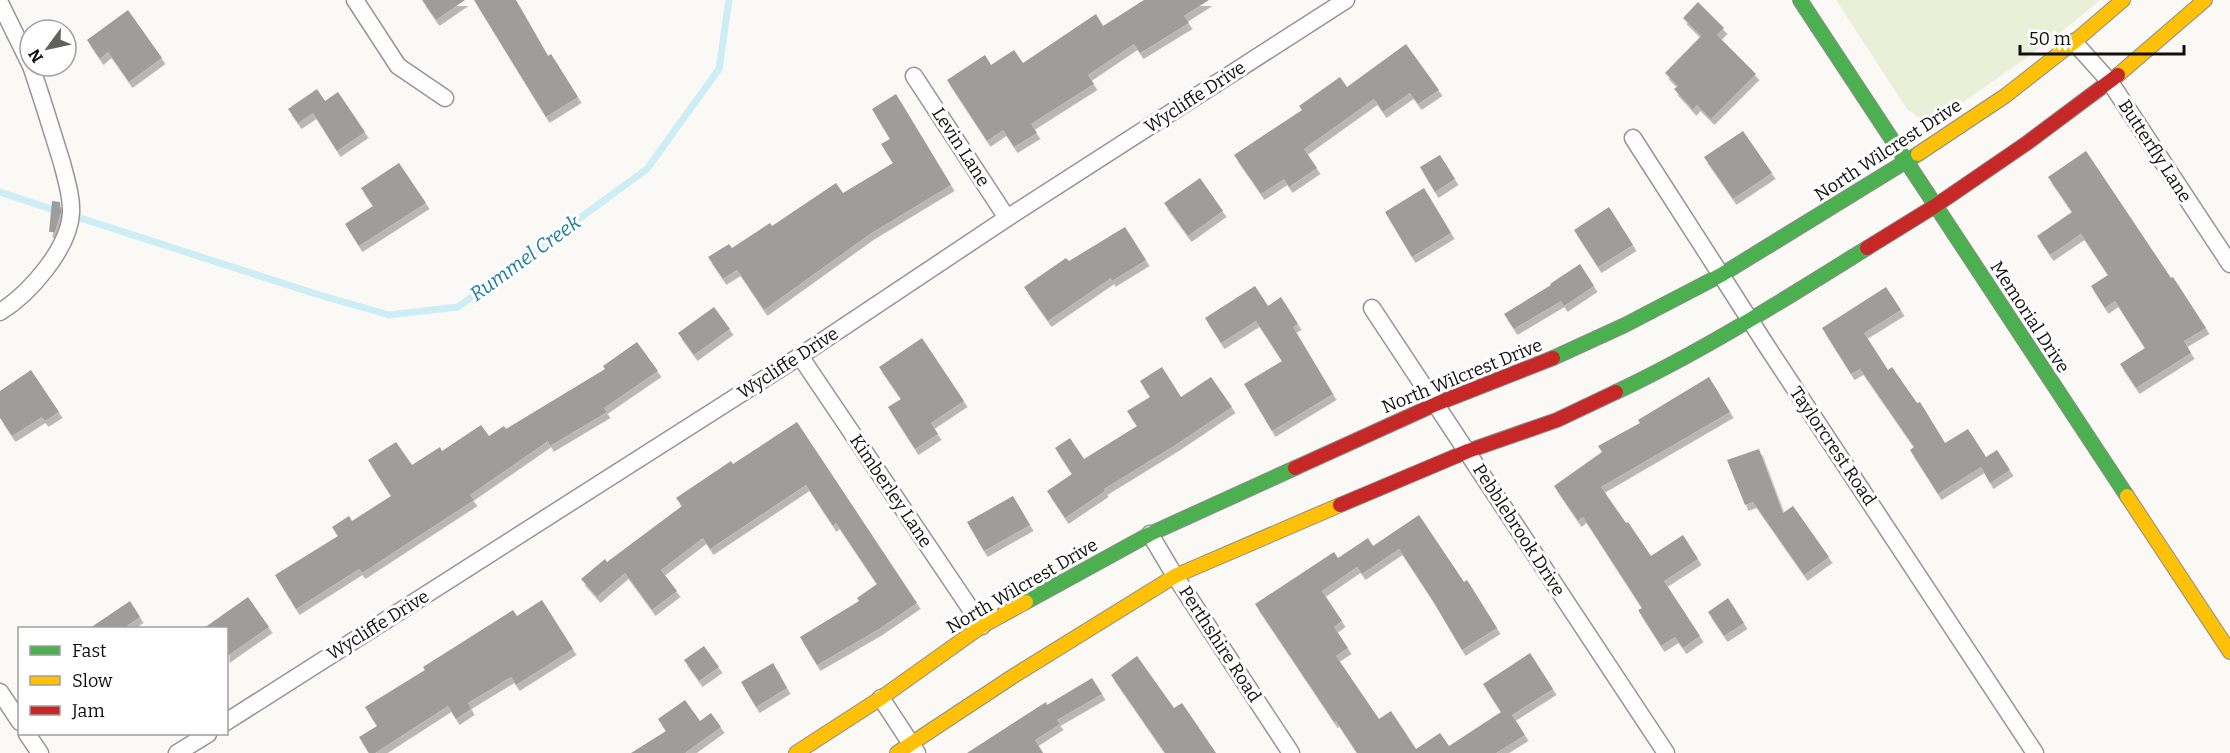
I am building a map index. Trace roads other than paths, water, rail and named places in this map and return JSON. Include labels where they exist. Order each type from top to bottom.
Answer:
[{"type":"main road","name":"Memorial Drive","points":[[1800,0],[2230,652]]},
{"type":"main road","name":"North Wilcrest Drive","points":[[796,753],[881,698],[982,626],[1150,534],[1436,404],[1534,367],[1624,325],[1721,275],[1907,162],[2005,96],[2123,0]]},
{"type":"main road","points":[[908,750],[1012,677],[1175,576],[1467,451],[1557,420],[1652,375],[1750,321],[1935,206],[2027,143],[2110,82],[2205,0]]},
{"type":"street","points":[[355,0],[398,66],[445,98]]},
{"type":"street","name":"Wycliffe Drive","points":[[228,721],[800,356],[1007,218],[1346,0]]},
{"type":"street","points":[[0,3],[18,40]]},
{"type":"street","name":"Butterfly Lane","points":[[2074,42],[2110,82],[2230,264]]},
{"type":"street","name":"Levin Lane","points":[[914,76],[1007,218]]},
{"type":"street","points":[[0,312],[16,302],[39,277],[65,240],[71,214],[69,190],[35,78]]},
{"type":"street","name":"Taylorcrest Road","points":[[1633,138],[1750,321],[2035,753]]},
{"type":"street","name":"Pebblebrook Drive","points":[[1372,308],[1666,753]]},
{"type":"street","name":"Kimberley Lane","points":[[800,356],[982,626]]},
{"type":"street","name":"Perthshire Road","points":[[1150,534],[1291,753]]},
{"type":"street","points":[[0,692],[18,719]]},
{"type":"street","points":[[881,698],[908,750]]},
{"type":"street","points":[[28,735],[40,753]]},
{"type":"street","points":[[177,753],[206,735]]},
{"type":"waterway","name":"Rummel Creek","points":[[71,215],[316,294],[389,315],[458,307],[647,169],[719,69],[729,0]]},
{"type":"waterway","name":"Rummel Creek","points":[[0,192],[57,211]]}]
